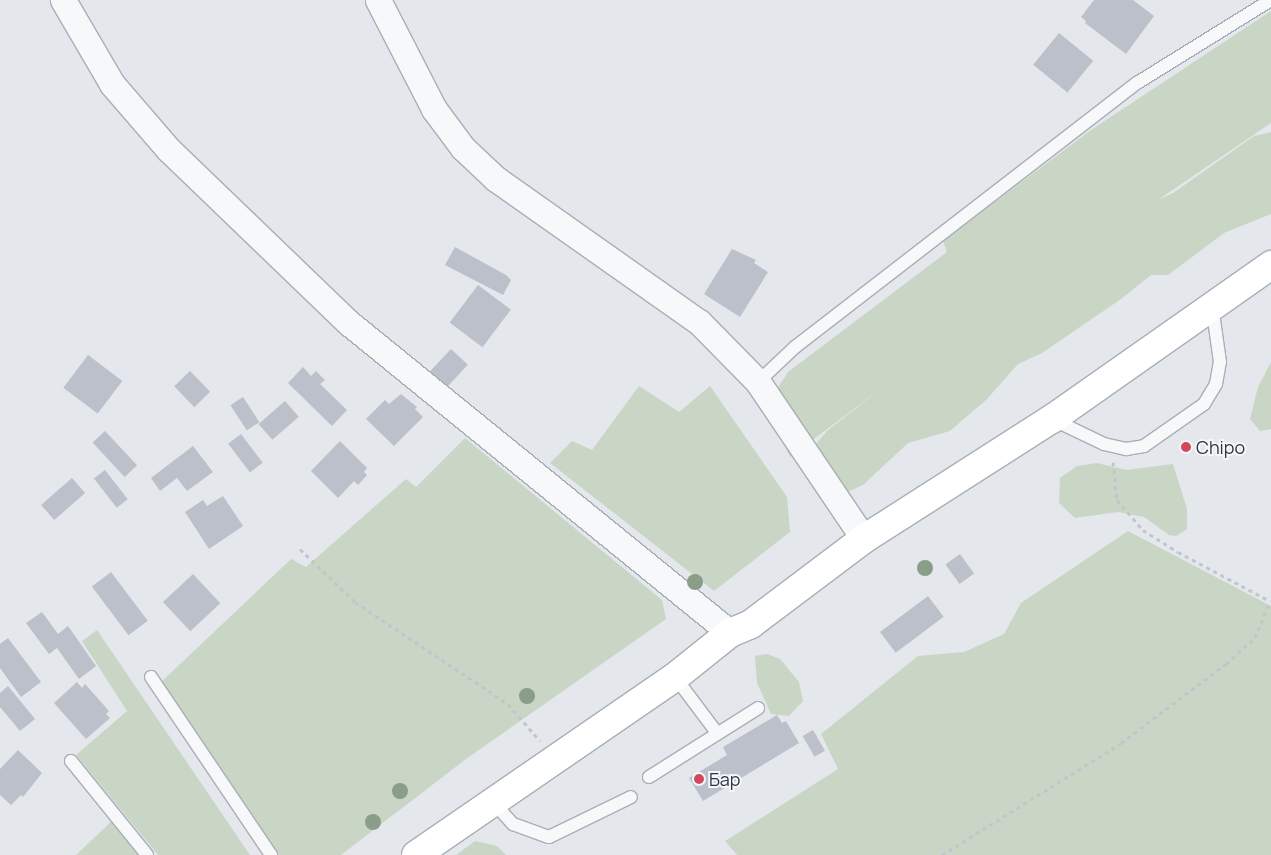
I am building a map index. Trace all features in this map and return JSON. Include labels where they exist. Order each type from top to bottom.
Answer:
[{"type":"highway","points":[[416,855],[674,677],[730,633],[751,624],[864,539],[1052,418],[1271,265]]},
{"type":"street","points":[[63,0],[112,84],[169,150],[349,323],[730,633]]},
{"type":"street","points":[[378,0],[434,109],[463,148],[496,179],[699,322],[758,382],[864,539]]},
{"type":"lane","points":[[758,382],[795,347],[1137,83],[1271,0]]},
{"type":"lane","points":[[1052,418],[1114,446],[1126,449],[1144,446],[1204,404],[1216,384],[1220,362],[1212,306]]},
{"type":"lane","points":[[674,677],[717,733]]},
{"type":"lane","points":[[151,678],[271,855]]},
{"type":"lane","points":[[649,778],[758,708]]},
{"type":"lane","points":[[70,761],[147,855]]},
{"type":"lane","points":[[493,802],[513,824],[549,837],[631,797]]},
{"type":"path","points":[[942,855],[1121,744],[1226,664],[1255,638],[1270,601],[1178,552],[1143,530],[1117,500],[1114,446]]},
{"type":"path","points":[[300,549],[355,602],[508,704],[556,758]]},
{"type":"green space","points":[[1271,11],[1271,123],[1158,200],[1173,193],[1254,136],[1271,132],[1271,214],[1224,233],[1168,275],[1151,275],[1121,299],[1042,353],[1018,364],[987,399],[950,431],[908,443],[863,485],[841,495],[815,445],[828,430],[883,387],[790,457],[774,423],[779,386],[788,372],[947,252],[943,241],[1091,130]]},
{"type":"green space","points":[[1271,362],[1271,429],[1260,431],[1250,419],[1258,387]]},
{"type":"green space","points":[[639,386],[679,412],[710,386],[787,497],[790,532],[714,591],[550,463],[572,441],[592,450]]},
{"type":"green space","points":[[465,438],[662,600],[666,619],[466,759],[341,855],[279,855],[159,684],[291,559],[306,567],[406,479],[416,487]]},
{"type":"green space","points":[[1097,463],[1126,470],[1173,464],[1187,509],[1187,529],[1176,536],[1169,535],[1144,517],[1118,512],[1075,518],[1059,503],[1060,478],[1077,466]]},
{"type":"green space","points":[[1128,531],[1271,606],[1271,855],[737,855],[725,841],[838,769],[821,734],[918,656],[964,652],[1004,634],[1021,603]]},
{"type":"green space","points":[[97,630],[250,855],[158,855],[76,755],[127,711],[82,641]]},
{"type":"green space","points":[[767,654],[780,659],[799,682],[803,701],[789,716],[771,714],[757,683],[755,656]]},
{"type":"green space","points":[[114,819],[142,855],[76,855]]},
{"type":"green space","points":[[475,841],[497,846],[506,855],[456,855]]},
{"type":"building","points":[[1094,0],[1133,0],[1154,16],[1126,54],[1085,23],[1086,21],[1081,17]]},
{"type":"building","points":[[1059,33],[1093,61],[1067,93],[1033,65]]},
{"type":"building","points":[[455,247],[506,275],[511,280],[503,295],[445,265]]},
{"type":"building","points":[[732,249],[756,260],[754,263],[768,272],[740,317],[704,294]]},
{"type":"building","points":[[478,285],[511,310],[482,347],[450,323]]},
{"type":"building","points":[[451,349],[468,365],[444,390],[427,375]]},
{"type":"building","points":[[88,355],[122,381],[98,414],[63,388]]},
{"type":"building","points":[[303,367],[311,376],[316,371],[325,380],[320,384],[347,410],[332,426],[288,383]]},
{"type":"building","points":[[190,371],[210,392],[194,407],[174,386]]},
{"type":"building","points":[[401,394],[417,407],[415,409],[423,417],[394,446],[366,419],[385,400],[389,404]]},
{"type":"building","points":[[243,397],[259,422],[247,430],[230,405]]},
{"type":"building","points":[[285,401],[299,417],[272,440],[259,424]]},
{"type":"building","points":[[105,431],[137,465],[125,477],[93,443]]},
{"type":"building","points":[[241,434],[263,463],[250,472],[228,444]]},
{"type":"building","points":[[340,441],[367,468],[364,472],[367,475],[358,485],[354,481],[338,498],[311,471]]},
{"type":"building","points":[[193,446],[213,472],[187,491],[177,478],[160,491],[151,478]]},
{"type":"building","points":[[105,470],[128,499],[117,508],[94,479]]},
{"type":"building","points":[[72,478],[85,493],[54,520],[41,505]]},
{"type":"building","points":[[223,496],[243,526],[209,549],[185,512],[203,500],[207,506]]},
{"type":"building","points":[[960,554],[974,573],[960,584],[945,565]]},
{"type":"building","points":[[111,572],[148,621],[129,635],[92,586]]},
{"type":"building","points":[[193,574],[220,603],[190,631],[163,602]]},
{"type":"building","points":[[928,596],[944,617],[896,653],[880,632]]},
{"type":"building","points":[[42,612],[58,634],[68,626],[96,666],[79,679],[57,648],[49,654],[26,623]]},
{"type":"building","points":[[8,638],[41,682],[21,697],[0,668],[0,644]]},
{"type":"building","points":[[77,682],[82,688],[85,684],[109,711],[106,714],[110,718],[86,739],[54,703]]},
{"type":"building","points":[[8,686],[35,719],[20,731],[0,707],[0,693]]},
{"type":"building","points":[[777,715],[782,723],[786,721],[799,743],[703,801],[689,778],[727,755],[723,747]]},
{"type":"building","points":[[813,730],[825,751],[815,757],[803,736]]},
{"type":"building","points":[[18,750],[42,773],[23,797],[21,795],[11,805],[0,795],[0,769]]},
{"type":"place","name":"Chipo","points":[[1186,447]]},
{"type":"place","name":"Бар","points":[[699,779]]}]
